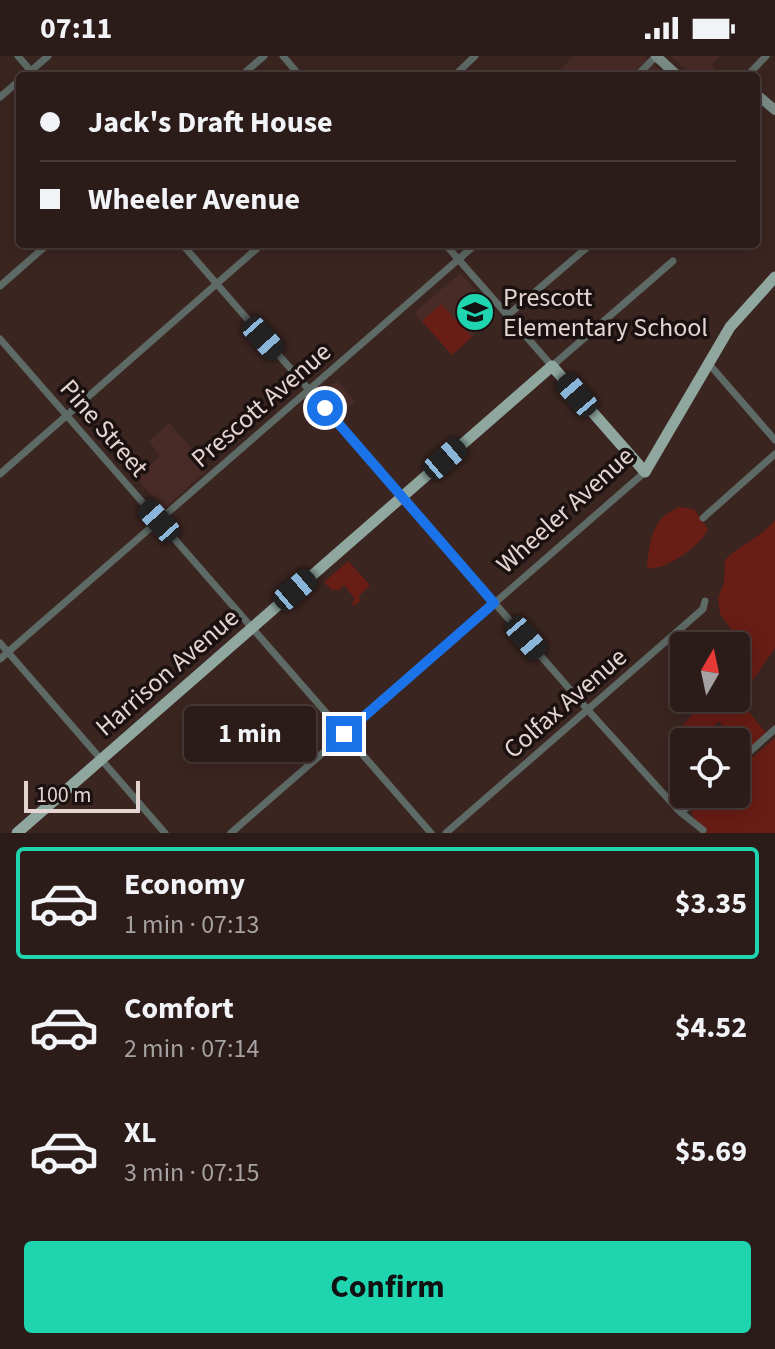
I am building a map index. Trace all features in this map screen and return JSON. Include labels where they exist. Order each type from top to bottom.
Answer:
[{"type":"main road","name":"Wheeler Avenue","points":[[645,472],[735,320],[775,277]]},
{"type":"main road","points":[[552,366],[645,472]]},
{"type":"main road","name":"Harrison Avenue","points":[[17,833],[552,366]]},
{"type":"street","points":[[32,72],[48,56]]},
{"type":"street","points":[[246,72],[264,56]]},
{"type":"street","points":[[283,56],[297,72]]},
{"type":"street","points":[[458,72],[475,56]]},
{"type":"street","points":[[641,72],[656,56],[674,72]]},
{"type":"street","points":[[751,72],[766,56]]},
{"type":"street","points":[[0,97],[16,83]]},
{"type":"street","points":[[0,286],[43,248]]},
{"type":"street","points":[[186,248],[587,709],[681,813],[703,830]]},
{"type":"street","points":[[0,474],[258,248]]},
{"type":"street","points":[[449,248],[552,366]]},
{"type":"street","name":"Prescott Avenue","points":[[0,659],[471,248]]},
{"type":"street","points":[[508,315],[586,248]]},
{"type":"street","name":"Harrison Avenue","points":[[552,366],[673,261]]},
{"type":"street","name":"Pine Street","points":[[0,339],[431,833]]},
{"type":"street","points":[[709,364],[775,440]]},
{"type":"street","points":[[703,518],[775,454]]},
{"type":"street","name":"Wheeler Avenue","points":[[231,833],[645,472]]},
{"type":"street","name":"Colfax Avenue","points":[[446,833],[703,609],[705,601]]},
{"type":"street","points":[[0,643],[165,833]]},
{"type":"street","points":[[750,751],[775,729]]},
{"type":"street","points":[[681,813],[687,808]]},
{"type":"shaded area","points":[[573,56],[644,56],[662,72],[558,72]]},
{"type":"shaded area","points":[[670,56],[719,56],[711,65],[718,72],[689,72]]},
{"type":"shaded area","points":[[460,273],[497,314],[452,355],[414,313]]},
{"type":"shaded area","points":[[441,304],[472,337],[452,355],[422,321]]},
{"type":"shaded area","points":[[337,381],[355,401],[343,411],[325,391]]},
{"type":"shaded area","points":[[169,423],[209,468],[164,509],[136,478],[160,456],[149,441]]},
{"type":"shaded area","points":[[679,507],[694,509],[708,529],[682,556],[663,566],[647,568],[657,524]]},
{"type":"shaded area","points":[[775,520],[775,648],[750,684],[750,632],[733,632],[720,614],[718,598],[724,583],[725,560]]},
{"type":"shaded area","points":[[348,561],[370,585],[354,606],[352,603],[355,599],[344,585],[333,591],[324,582]]},
{"type":"shaded area","points":[[695,712],[749,712],[766,733],[750,747],[750,728],[725,728],[719,721],[712,728],[680,728]]},
{"type":"shaded area","points":[[775,738],[775,833],[700,833],[691,811],[694,808],[750,808],[750,760]]},
{"type":"place","name":"Prescott Elementary School","points":[[475,312]]},
{"type":"route","points":[[325,408],[494,603],[344,734]]}]
